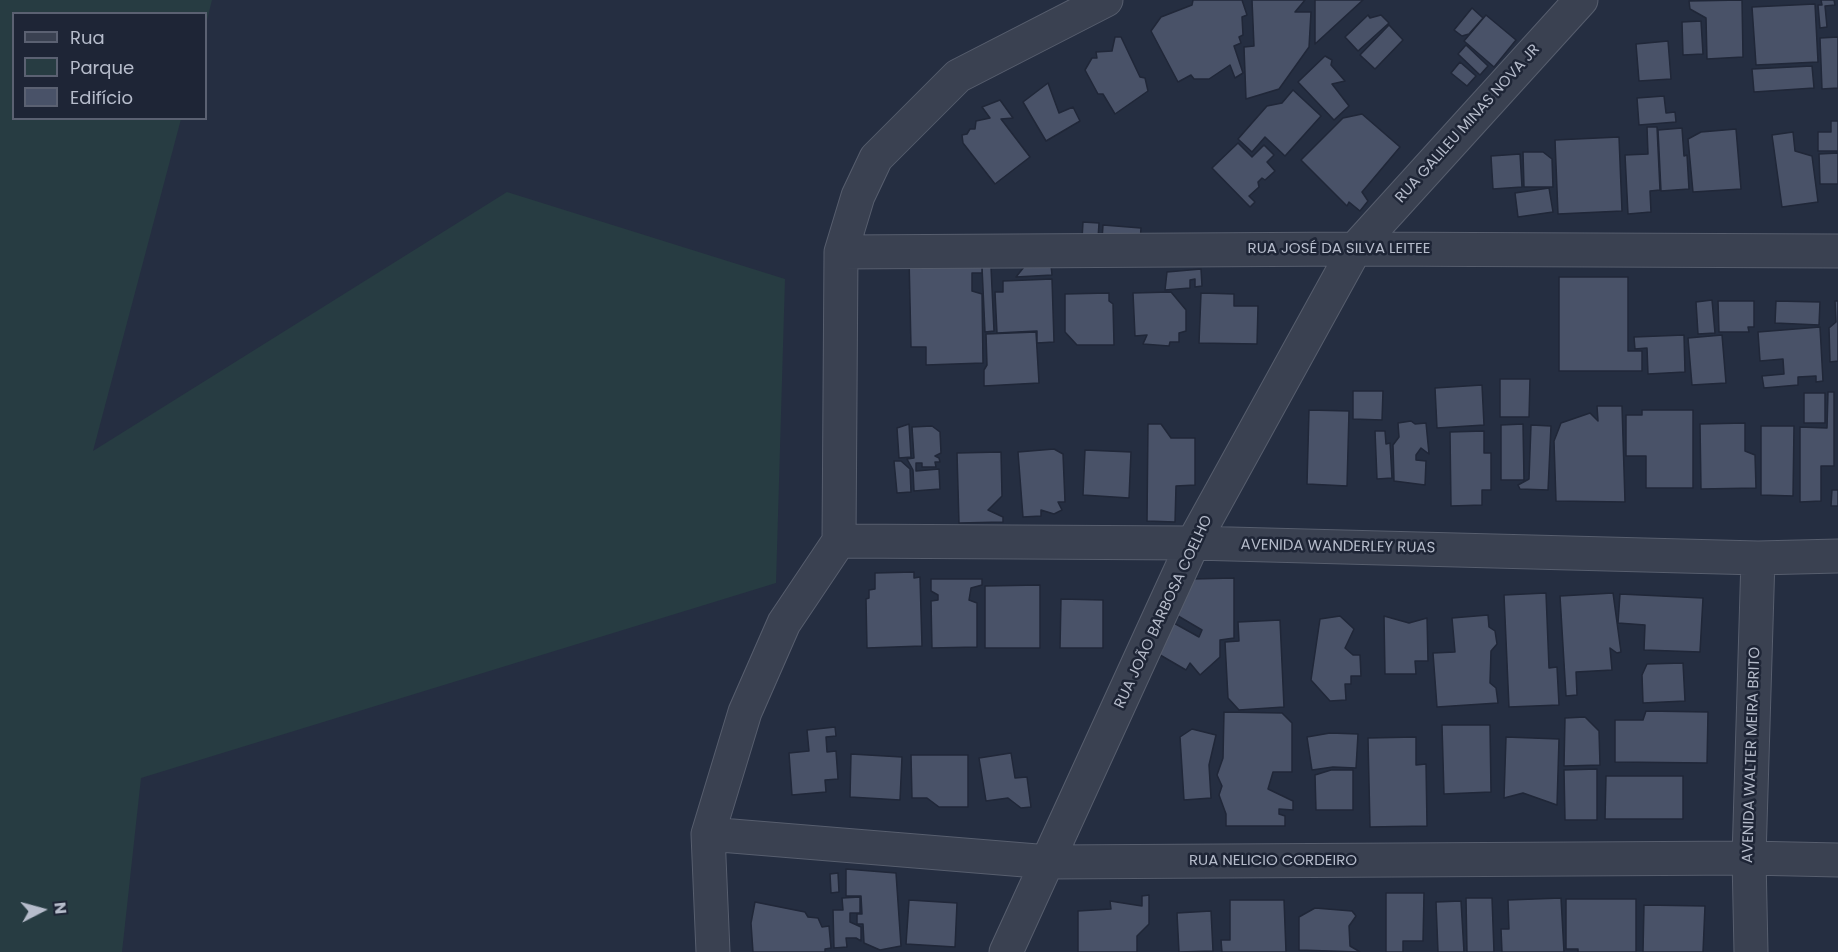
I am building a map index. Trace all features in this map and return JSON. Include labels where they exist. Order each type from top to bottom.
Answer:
[{"type":"street","points":[[713,952],[708,834],[745,712],[780,633],[839,541],[841,252],[858,196],[876,159],[958,76],[1106,0]]},
{"type":"street","name":"RUA GALILEU MINAS NOVA JR","points":[[1355,249],[1581,0]]},
{"type":"street","name":"RUA JOSÉ DA SILVA LEITEE","points":[[841,252],[1355,249],[1838,251]]},
{"type":"street","name":"RUA JOÃO BARBOSA COELHO","points":[[1006,952],[1193,543],[1355,249]]},
{"type":"street","name":"AVENIDA WANDERLEY RUAS","points":[[839,541],[1193,543],[1758,558],[1838,556]]},
{"type":"street","name":"AVENIDA WALTER MEIRA BRITO","points":[[1751,952],[1749,858],[1758,558]]},
{"type":"street","name":"RUA NELICIO CORDEIRO","points":[[708,834],[1049,862],[1749,858],[1838,860]]},
{"type":"green space","points":[[0,0],[212,0],[207,20],[207,12],[12,12],[12,120],[181,120],[93,451],[507,192],[785,279],[776,583],[141,778],[122,952],[0,952]]},
{"type":"building","points":[[1193,0],[1242,0],[1247,15],[1242,17],[1243,35],[1239,37],[1241,43],[1234,46],[1243,73],[1235,78],[1230,65],[1209,79],[1194,79],[1191,75],[1178,82],[1151,31],[1161,17],[1192,5]]},
{"type":"building","points":[[1252,0],[1305,0],[1295,12],[1311,12],[1309,47],[1279,89],[1246,99],[1244,47],[1254,46]]},
{"type":"building","points":[[1315,0],[1363,0],[1315,44]]},
{"type":"building","points":[[1742,0],[1743,57],[1707,59],[1706,18],[1690,9],[1689,1]]},
{"type":"building","points":[[1821,0],[1834,0],[1835,5],[1825,6],[1827,27],[1820,28],[1818,5],[1822,5]]},
{"type":"building","points":[[1815,4],[1818,62],[1756,65],[1752,7]]},
{"type":"building","points":[[1472,8],[1483,18],[1469,34],[1462,36],[1454,30]]},
{"type":"building","points":[[1368,15],[1370,18],[1381,15],[1389,23],[1358,51],[1345,37]]},
{"type":"building","points":[[1486,15],[1516,40],[1494,67],[1464,41]]},
{"type":"building","points":[[1701,21],[1703,54],[1683,55],[1682,22]]},
{"type":"building","points":[[1389,25],[1403,40],[1375,69],[1360,55]]},
{"type":"building","points":[[1115,37],[1121,37],[1140,77],[1145,78],[1148,91],[1115,114],[1103,94],[1098,94],[1085,70],[1092,58],[1097,58],[1096,52],[1112,51]]},
{"type":"building","points":[[1838,37],[1838,88],[1822,89],[1820,38]]},
{"type":"building","points":[[1668,41],[1671,79],[1639,81],[1636,44]]},
{"type":"building","points":[[1466,45],[1488,66],[1480,75],[1458,54]]},
{"type":"building","points":[[1325,56],[1332,60],[1331,65],[1345,81],[1332,84],[1349,106],[1334,120],[1298,82]]},
{"type":"building","points":[[1460,62],[1476,76],[1467,86],[1451,73]]},
{"type":"building","points":[[1812,66],[1814,88],[1754,92],[1752,69]]},
{"type":"building","points":[[1048,83],[1059,113],[1073,107],[1080,121],[1046,141],[1023,102]]},
{"type":"building","points":[[1293,90],[1321,116],[1285,156],[1265,137],[1252,152],[1238,139],[1267,106],[1282,103]]},
{"type":"building","points":[[1664,96],[1666,113],[1675,112],[1676,122],[1639,125],[1637,98]]},
{"type":"building","points":[[1000,100],[1013,118],[1001,119],[1030,157],[995,184],[963,143],[962,135],[967,134],[970,129],[975,129],[976,121],[990,118],[982,107]]},
{"type":"building","points":[[1362,114],[1400,147],[1362,192],[1368,201],[1360,211],[1349,202],[1347,206],[1301,160],[1343,118]]},
{"type":"building","points":[[1831,121],[1838,121],[1838,151],[1818,151],[1818,132],[1831,132]]},
{"type":"building","points":[[1647,127],[1657,127],[1660,190],[1650,191],[1651,212],[1628,214],[1625,155],[1648,154]]},
{"type":"building","points":[[1682,128],[1684,156],[1687,155],[1689,189],[1661,191],[1658,130]]},
{"type":"building","points":[[1736,129],[1741,189],[1693,192],[1688,139],[1701,132]]},
{"type":"building","points":[[1793,132],[1795,151],[1812,156],[1818,202],[1782,207],[1772,135]]},
{"type":"building","points":[[1619,137],[1622,211],[1558,214],[1555,140]]},
{"type":"building","points":[[1238,143],[1252,157],[1264,145],[1274,155],[1267,162],[1275,171],[1265,180],[1262,178],[1258,182],[1259,187],[1249,196],[1255,202],[1250,207],[1212,168]]},
{"type":"building","points":[[1523,152],[1543,152],[1552,159],[1553,187],[1524,187]]},
{"type":"building","points":[[1838,153],[1838,184],[1820,184],[1819,154]]},
{"type":"building","points":[[1520,154],[1522,187],[1493,189],[1491,156]]},
{"type":"building","points":[[1549,188],[1553,212],[1518,217],[1515,193]]},
{"type":"building","points":[[1083,222],[1099,223],[1098,239],[1082,239]]},
{"type":"building","points":[[1103,225],[1141,228],[1140,243],[1102,240]]},
{"type":"building","points":[[909,257],[982,263],[982,273],[972,273],[972,291],[982,294],[983,363],[926,365],[926,347],[911,347]]},
{"type":"building","points":[[1028,262],[1051,265],[1052,275],[1016,277]]},
{"type":"building","points":[[982,267],[991,267],[994,331],[985,332]]},
{"type":"building","points":[[1201,269],[1202,286],[1195,287],[1195,279],[1190,280],[1190,288],[1165,290],[1167,272]]},
{"type":"building","points":[[1559,277],[1628,277],[1628,351],[1642,351],[1642,371],[1559,371]]},
{"type":"building","points":[[1052,279],[1054,342],[1037,343],[1037,331],[997,333],[995,292],[1003,292],[1003,281]]},
{"type":"building","points":[[1171,292],[1186,310],[1186,331],[1179,333],[1179,342],[1170,342],[1169,346],[1143,344],[1147,335],[1135,336],[1133,293]]},
{"type":"building","points":[[1109,293],[1109,301],[1113,304],[1114,345],[1077,345],[1065,332],[1065,294]]},
{"type":"building","points":[[1201,293],[1234,294],[1234,306],[1258,306],[1257,344],[1199,343]]},
{"type":"building","points":[[1712,300],[1715,333],[1698,334],[1696,302]]},
{"type":"building","points":[[1718,301],[1754,301],[1754,327],[1748,327],[1749,332],[1719,332]]},
{"type":"building","points":[[1776,301],[1820,302],[1819,325],[1775,323]]},
{"type":"building","points":[[1835,301],[1838,301],[1838,361],[1830,362],[1829,328],[1836,322]]},
{"type":"building","points":[[1820,327],[1823,381],[1816,382],[1816,376],[1798,377],[1798,385],[1764,388],[1762,376],[1784,374],[1783,359],[1760,361],[1758,332]]},
{"type":"building","points":[[1036,332],[1039,383],[984,386],[984,370],[987,365],[986,334]]},
{"type":"building","points":[[1684,335],[1685,372],[1648,374],[1647,348],[1635,349],[1634,337]]},
{"type":"building","points":[[1722,335],[1726,383],[1692,385],[1688,338]]},
{"type":"building","points":[[1500,379],[1530,379],[1529,417],[1500,417]]},
{"type":"building","points":[[1482,385],[1484,425],[1437,428],[1435,388]]},
{"type":"building","points":[[1353,391],[1383,391],[1382,420],[1353,419]]},
{"type":"building","points":[[1828,392],[1834,392],[1834,466],[1821,466],[1821,501],[1800,502],[1800,427],[1827,428]]},
{"type":"building","points":[[1804,393],[1825,393],[1825,423],[1804,423]]},
{"type":"building","points":[[1597,406],[1622,406],[1625,502],[1556,501],[1554,441],[1561,423],[1590,413],[1598,421]]},
{"type":"building","points":[[1309,410],[1349,411],[1347,486],[1307,484]]},
{"type":"building","points":[[1642,410],[1693,410],[1693,488],[1646,488],[1646,456],[1626,456],[1626,415],[1642,415]]},
{"type":"building","points":[[1411,421],[1415,424],[1426,423],[1429,454],[1421,448],[1416,455],[1416,460],[1426,461],[1425,485],[1394,481],[1393,445],[1399,437],[1398,423]]},
{"type":"building","points":[[1745,423],[1745,451],[1755,455],[1756,488],[1701,489],[1700,424]]},
{"type":"building","points":[[909,424],[911,457],[899,458],[897,428]]},
{"type":"building","points":[[1148,424],[1161,424],[1171,438],[1195,438],[1195,485],[1176,486],[1175,522],[1147,521]]},
{"type":"building","points":[[1523,424],[1524,480],[1501,480],[1501,425]]},
{"type":"building","points":[[1531,425],[1551,426],[1548,490],[1520,489],[1518,485],[1529,479]]},
{"type":"building","points":[[932,426],[940,432],[941,453],[935,456],[940,462],[935,462],[936,467],[922,467],[922,463],[916,463],[916,471],[939,469],[940,489],[914,491],[913,470],[907,459],[914,458],[912,427]]},
{"type":"building","points":[[1761,426],[1794,426],[1793,496],[1761,495]]},
{"type":"building","points":[[1375,431],[1385,431],[1386,444],[1390,443],[1392,478],[1377,479]]},
{"type":"building","points":[[1484,431],[1484,453],[1491,453],[1491,490],[1482,490],[1482,505],[1451,506],[1450,432]]},
{"type":"building","points":[[1054,449],[1063,454],[1065,502],[1058,502],[1062,510],[1054,514],[1041,510],[1041,516],[1023,517],[1018,452]]},
{"type":"building","points":[[1085,450],[1131,452],[1129,498],[1083,495]]},
{"type":"building","points":[[1001,452],[1002,496],[988,510],[1003,517],[1003,522],[959,523],[957,453]]},
{"type":"building","points":[[894,461],[901,461],[910,469],[911,492],[897,493]]},
{"type":"building","points":[[1832,490],[1838,490],[1838,506],[1831,506]]},
{"type":"building","points":[[914,572],[914,578],[920,577],[922,646],[867,648],[866,599],[869,598],[869,590],[875,589],[875,573]]},
{"type":"building","points":[[1234,578],[1234,638],[1220,640],[1220,657],[1200,675],[1190,663],[1186,670],[1155,652],[1172,622],[1199,637],[1202,630],[1173,613],[1192,579]]},
{"type":"building","points":[[931,579],[982,579],[982,585],[971,588],[969,600],[977,603],[977,647],[932,648],[931,601],[938,600],[938,595],[931,591]]},
{"type":"building","points":[[1040,585],[1040,648],[985,648],[985,586]]},
{"type":"building","points":[[1546,593],[1549,668],[1557,667],[1559,705],[1509,707],[1504,595]]},
{"type":"building","points":[[1613,593],[1621,652],[1617,653],[1610,648],[1612,670],[1576,672],[1577,695],[1566,696],[1560,596]]},
{"type":"building","points":[[1620,594],[1703,598],[1700,652],[1644,650],[1645,625],[1618,623]]},
{"type":"building","points":[[1061,599],[1103,600],[1103,648],[1060,648]]},
{"type":"building","points":[[1488,615],[1489,627],[1495,631],[1497,644],[1491,651],[1490,683],[1496,688],[1498,703],[1437,707],[1433,653],[1455,652],[1452,618]]},
{"type":"building","points":[[1340,616],[1354,629],[1345,648],[1353,655],[1360,655],[1361,676],[1351,676],[1351,684],[1345,684],[1346,700],[1330,701],[1311,680],[1320,619]]},
{"type":"building","points":[[1384,616],[1409,623],[1427,618],[1428,661],[1415,661],[1416,674],[1385,674]]},
{"type":"building","points":[[1280,620],[1284,707],[1239,710],[1228,698],[1225,642],[1239,641],[1238,622]]},
{"type":"building","points":[[1683,663],[1685,701],[1643,703],[1642,675],[1647,664]]},
{"type":"building","points":[[1646,711],[1708,712],[1707,763],[1615,762],[1615,720],[1643,720]]},
{"type":"building","points":[[1224,712],[1282,713],[1292,723],[1292,772],[1273,772],[1268,789],[1293,801],[1293,810],[1279,809],[1279,814],[1285,816],[1285,826],[1226,826],[1226,814],[1219,795],[1222,786],[1217,775],[1223,758]]},
{"type":"building","points":[[1585,717],[1599,731],[1600,765],[1564,766],[1565,718]]},
{"type":"building","points":[[1442,725],[1490,725],[1491,792],[1444,794]]},
{"type":"building","points":[[835,727],[836,736],[826,737],[827,752],[836,751],[838,779],[825,780],[826,792],[792,795],[789,753],[809,751],[807,730]]},
{"type":"building","points":[[1192,729],[1216,735],[1209,765],[1211,798],[1184,800],[1180,737]]},
{"type":"building","points":[[1330,733],[1358,734],[1356,768],[1333,767],[1312,770],[1307,737]]},
{"type":"building","points":[[1416,737],[1416,765],[1426,764],[1427,826],[1370,827],[1368,738]]},
{"type":"building","points":[[1506,737],[1559,739],[1557,805],[1523,793],[1504,798]]},
{"type":"building","points":[[1011,753],[1015,778],[1027,777],[1031,807],[1021,808],[1008,798],[986,801],[979,758]]},
{"type":"building","points":[[851,754],[902,757],[900,800],[850,797]]},
{"type":"building","points":[[911,755],[968,755],[968,807],[939,807],[927,798],[912,798]]},
{"type":"building","points":[[1597,769],[1597,820],[1565,820],[1564,770]]},
{"type":"building","points":[[1331,770],[1353,770],[1353,810],[1316,810],[1315,775]]},
{"type":"building","points":[[1606,776],[1683,776],[1683,819],[1605,819]]},
{"type":"building","points":[[846,869],[896,873],[901,946],[880,950],[864,943],[863,924],[857,924],[857,914],[862,914],[861,896],[846,896]]},
{"type":"building","points":[[838,873],[839,892],[831,893],[830,874]]},
{"type":"building","points":[[1386,893],[1424,893],[1423,941],[1403,941],[1403,952],[1386,952]]},
{"type":"building","points":[[1149,895],[1149,924],[1137,936],[1137,952],[1078,952],[1078,911],[1111,909],[1110,901],[1142,906],[1142,896]]},
{"type":"building","points":[[860,897],[860,913],[850,913],[850,922],[861,927],[861,941],[856,938],[846,938],[847,947],[834,948],[833,910],[843,910],[842,898]]},
{"type":"building","points":[[1466,898],[1492,898],[1494,952],[1467,952]]},
{"type":"building","points":[[1561,898],[1564,952],[1502,952],[1501,929],[1509,929],[1508,900]]},
{"type":"building","points":[[1566,899],[1636,899],[1636,952],[1578,952],[1578,949],[1566,949]]},
{"type":"building","points":[[909,900],[957,903],[955,947],[906,944]]},
{"type":"building","points":[[1230,900],[1284,900],[1286,952],[1222,952],[1221,940],[1230,940]]},
{"type":"building","points":[[1461,901],[1464,952],[1438,952],[1436,902]]},
{"type":"building","points":[[755,902],[805,912],[808,917],[818,918],[822,927],[829,926],[831,948],[825,949],[825,952],[753,952],[751,923]]},
{"type":"building","points":[[1644,905],[1705,906],[1703,952],[1643,952]]},
{"type":"building","points":[[1315,908],[1352,911],[1356,916],[1349,926],[1350,946],[1360,952],[1299,950],[1299,917]]},
{"type":"building","points":[[1211,911],[1213,951],[1179,952],[1177,913]]}]
